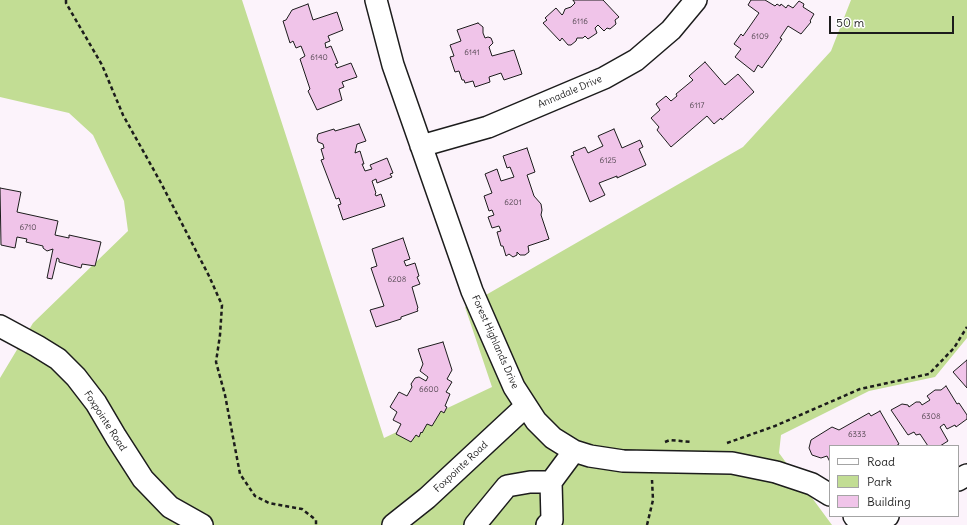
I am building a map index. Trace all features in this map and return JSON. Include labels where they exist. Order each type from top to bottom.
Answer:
[{"type":"street","name":"Annadale Drive","points":[[421,146],[488,127],[604,78],[636,60],[671,30],[696,0]]},
{"type":"street","name":"Forest Highlands Drive","points":[[376,3],[393,65],[472,291],[514,387],[536,421],[553,438],[574,451],[590,456],[623,461],[732,463],[776,472],[812,484],[829,494]]},
{"type":"street","name":"Foxpointe Road","points":[[0,326],[58,359],[76,377],[96,403],[143,479],[170,506],[202,525]]},
{"type":"street","name":"Foxpointe Road","points":[[393,525],[427,498],[526,406]]},
{"type":"street","points":[[547,525],[552,520],[551,482],[574,451]]},
{"type":"street","points":[[475,525],[507,486],[530,482],[551,482]]},
{"type":"street","points":[[855,517],[862,525]]},
{"type":"street","points":[[870,525],[886,517]]},
{"type":"path","points":[[66,0],[66,3],[102,65],[123,115],[161,183],[209,276],[222,305],[216,362],[225,395],[240,474],[255,496],[269,503],[302,509],[316,520],[316,525]]},
{"type":"path","points":[[721,443],[728,443],[775,426],[860,389],[929,374],[954,348],[967,327]]},
{"type":"path","points":[[647,525],[653,500],[652,462],[654,448],[670,440],[698,443]]},
{"type":"green space","points":[[0,0],[242,0],[384,438],[492,387],[465,307],[743,147],[831,51],[851,0],[967,0],[967,338],[935,377],[869,391],[781,435],[779,453],[832,525],[0,525],[0,378],[33,323],[128,231],[124,201],[93,135],[69,113],[0,97]]},
{"type":"building","points":[[573,0],[603,0],[619,17],[615,20],[616,24],[610,29],[607,28],[604,31],[598,25],[595,28],[597,33],[588,39],[585,36],[583,38],[577,38],[571,45],[568,45],[562,38],[560,41],[543,23],[547,20],[545,18],[556,8],[562,15],[565,9],[571,7],[575,3]]},
{"type":"building","points":[[751,0],[765,0],[775,6],[777,4],[780,6],[781,4],[786,8],[788,5],[793,8],[799,1],[804,4],[803,7],[814,14],[810,21],[811,22],[801,34],[788,26],[780,38],[782,39],[762,68],[758,65],[754,72],[735,57],[741,49],[734,44],[741,34],[743,36],[759,13],[748,5]]},
{"type":"building","points":[[308,4],[313,20],[337,12],[343,30],[328,36],[330,41],[325,43],[326,48],[331,46],[338,63],[335,64],[337,68],[351,63],[357,77],[342,82],[344,87],[339,89],[342,100],[317,110],[308,91],[310,89],[300,59],[305,56],[301,46],[296,48],[293,41],[290,43],[283,21],[286,20],[292,10]]},
{"type":"building","points":[[478,23],[483,27],[485,38],[491,38],[493,43],[489,47],[492,56],[514,50],[522,74],[504,80],[501,73],[489,77],[490,82],[475,87],[473,81],[465,83],[464,80],[462,80],[459,71],[455,72],[450,57],[454,56],[450,45],[461,41],[457,30]]},
{"type":"building","points":[[705,62],[725,85],[738,74],[754,92],[722,120],[721,118],[714,124],[707,116],[671,147],[657,130],[659,127],[651,118],[660,110],[656,104],[666,96],[671,101],[677,96],[676,94],[693,80],[689,76]]},
{"type":"building","points":[[359,124],[366,141],[357,144],[355,153],[360,151],[364,164],[362,164],[365,171],[372,169],[370,165],[387,158],[393,173],[390,174],[392,177],[377,183],[376,179],[372,181],[376,196],[381,194],[385,206],[343,220],[338,205],[341,204],[339,198],[336,199],[321,160],[324,159],[321,149],[324,148],[323,144],[318,142],[317,138],[318,134]]},
{"type":"building","points":[[614,129],[622,148],[640,140],[643,147],[639,149],[646,165],[617,178],[617,176],[599,183],[605,195],[590,202],[571,156],[574,155],[573,152],[585,147],[588,153],[603,146],[598,136]]},
{"type":"building","points":[[527,148],[535,172],[527,175],[534,196],[541,204],[541,215],[549,239],[528,246],[529,252],[525,255],[520,255],[517,252],[517,255],[513,257],[509,254],[506,256],[497,232],[501,231],[499,226],[492,228],[488,217],[494,215],[492,210],[489,211],[484,196],[492,193],[485,174],[497,169],[501,181],[514,177],[510,167],[507,168],[503,156]]},
{"type":"building","points":[[0,188],[21,192],[17,212],[58,221],[55,235],[69,238],[69,235],[101,242],[95,266],[82,264],[81,268],[59,262],[59,259],[57,258],[52,279],[47,278],[53,249],[47,251],[43,248],[43,246],[26,242],[27,239],[17,237],[15,248],[1,245]]},
{"type":"building","points":[[403,238],[410,259],[404,261],[406,266],[415,263],[419,276],[417,277],[420,284],[412,287],[418,311],[401,317],[401,319],[376,327],[370,310],[384,306],[371,268],[377,266],[372,249]]},
{"type":"building","points":[[443,342],[452,370],[447,379],[452,382],[446,392],[450,394],[445,406],[447,407],[444,413],[441,411],[432,426],[427,424],[419,437],[416,435],[411,442],[396,434],[401,424],[393,420],[397,412],[390,407],[399,392],[407,396],[412,387],[411,384],[415,378],[419,377],[426,381],[428,377],[420,371],[423,364],[418,349]]},
{"type":"building","points":[[967,360],[967,388],[953,372]]},
{"type":"building","points":[[946,386],[957,404],[959,403],[967,415],[967,419],[956,427],[955,425],[947,429],[944,424],[940,427],[948,441],[942,445],[927,445],[920,434],[916,435],[914,432],[908,435],[891,410],[902,404],[908,405],[909,407],[916,402],[920,402],[922,405],[930,400],[927,396],[935,390],[941,390]]},
{"type":"building","points":[[880,411],[899,444],[829,445],[829,460],[827,456],[821,458],[812,455],[809,448],[811,440],[832,427],[839,430],[869,413],[871,416]]}]
